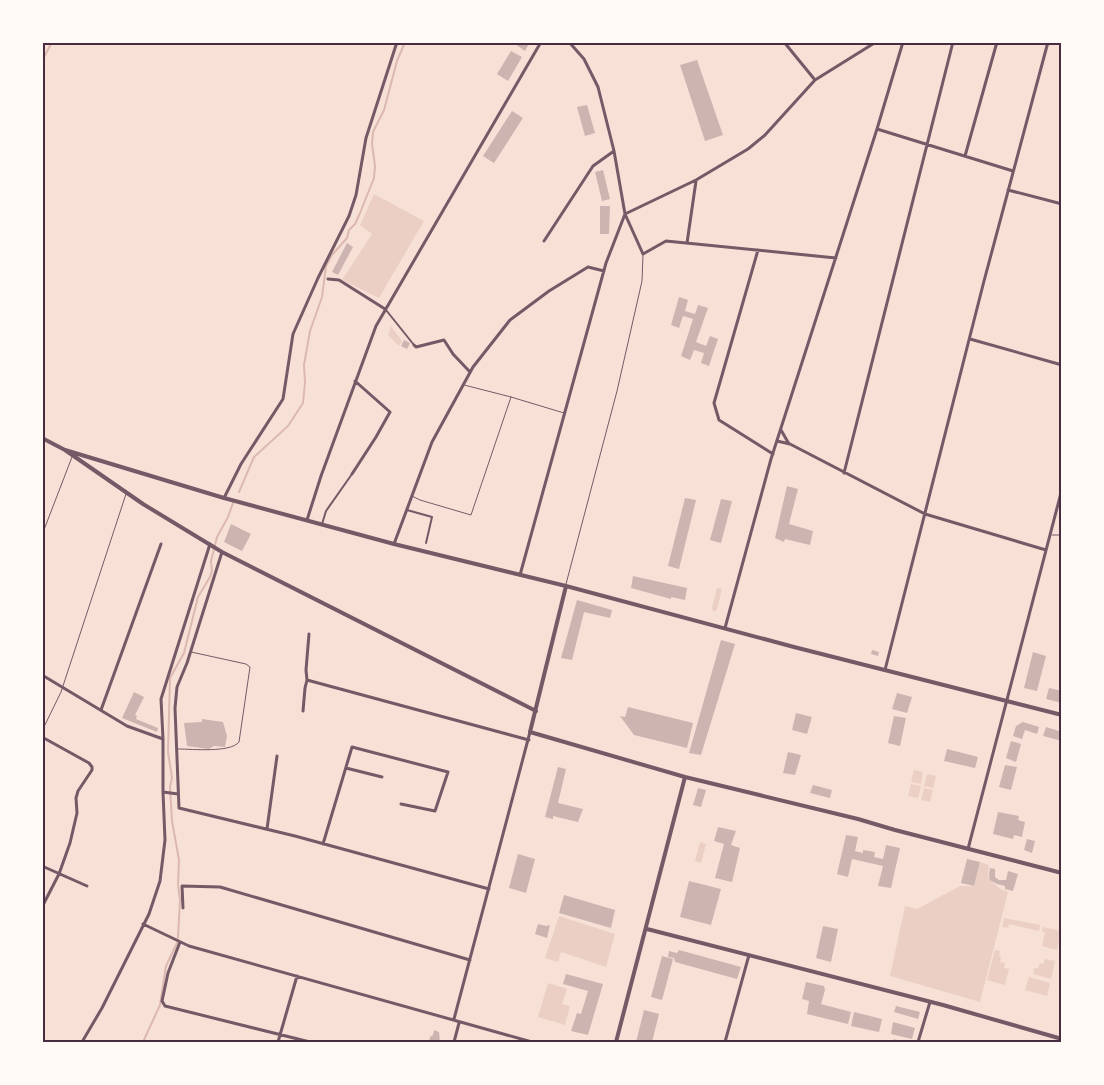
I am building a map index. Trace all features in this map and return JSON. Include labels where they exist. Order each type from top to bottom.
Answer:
[{"type":"street","points":[[224,498],[241,464],[283,399],[294,334],[318,278],[349,216],[356,195],[366,138],[398,42]]},
{"type":"street","points":[[307,520],[372,335],[385,309],[541,42]]},
{"type":"street","points":[[569,42],[584,60],[598,87],[614,151],[625,214],[643,254],[666,242],[836,258]]},
{"type":"street","points":[[784,42],[815,80]]},
{"type":"street","points":[[520,576],[604,272],[625,214],[696,180],[748,149],[765,135],[815,80],[876,42]]},
{"type":"street","points":[[725,628],[772,454],[904,42]]},
{"type":"street","points":[[844,473],[953,42]]},
{"type":"street","points":[[965,156],[997,42]]},
{"type":"street","points":[[885,670],[1008,190],[1048,42]]},
{"type":"street","points":[[877,129],[1014,171]]},
{"type":"street","points":[[544,240],[593,166],[614,151]]},
{"type":"street","points":[[687,243],[696,180]]},
{"type":"street","points":[[1008,190],[1062,204]]},
{"type":"street","points":[[758,250],[714,403],[719,420],[772,454]]},
{"type":"street","points":[[394,544],[432,442],[470,372],[510,320],[549,291],[588,267],[604,272]]},
{"type":"street","points":[[328,279],[339,280],[385,309],[416,347],[444,340],[452,354],[470,372]]},
{"type":"street","points":[[970,339],[1062,365]]},
{"type":"street","points":[[322,524],[326,511],[376,437],[390,412],[355,381]]},
{"type":"street","points":[[780,429],[790,444]]},
{"type":"street","points":[[42,438],[65,450],[224,498],[394,544],[566,586],[1062,715]]},
{"type":"street","points":[[777,441],[790,444],[925,514],[1046,550]]},
{"type":"street","points":[[65,450],[72,457],[143,504],[220,550],[536,710]]},
{"type":"street","points":[[968,849],[1062,490]]},
{"type":"street","points":[[407,510],[432,517],[426,542]]},
{"type":"street","points":[[100,710],[161,544]]},
{"type":"street","points":[[82,1042],[102,1008],[149,914],[160,881],[165,840],[163,792],[164,739],[161,700],[211,545]]},
{"type":"street","points":[[220,550],[191,652],[177,686],[175,708],[179,808],[268,829],[489,889]]},
{"type":"street","points":[[454,1019],[529,740],[566,586]]},
{"type":"street","points":[[303,711],[307,680],[309,634]]},
{"type":"street","points":[[42,675],[127,726],[164,739]]},
{"type":"street","points":[[307,680],[529,740]]},
{"type":"street","points":[[530,732],[685,777],[858,819],[1062,873]]},
{"type":"street","points":[[42,737],[89,763],[92,767],[92,770],[78,791],[76,798],[77,813],[70,843],[59,874],[42,907]]},
{"type":"street","points":[[324,844],[352,747],[448,772],[435,811],[401,804]]},
{"type":"street","points":[[268,829],[277,756]]},
{"type":"street","points":[[346,768],[382,777]]},
{"type":"street","points":[[616,1042],[647,929],[685,777]]},
{"type":"street","points":[[163,792],[178,794]]},
{"type":"street","points":[[42,866],[87,886]]},
{"type":"street","points":[[183,908],[182,886],[220,887],[470,960]]},
{"type":"street","points":[[143,924],[189,946],[532,1042]]},
{"type":"street","points":[[647,929],[930,1002],[1062,1039]]},
{"type":"street","points":[[180,942],[168,972],[162,1000],[165,1006],[310,1042]]},
{"type":"street","points":[[725,1042],[749,955]]},
{"type":"street","points":[[278,1042],[297,976]]},
{"type":"street","points":[[918,1042],[930,1002]]},
{"type":"street","points":[[454,1042],[459,1023]]},
{"type":"lane","points":[[566,586],[618,391],[642,281],[643,254]]},
{"type":"lane","points":[[464,384],[511,396],[565,414]]},
{"type":"lane","points":[[412,495],[420,500],[471,515],[511,396]]},
{"type":"lane","points":[[42,535],[72,457]]},
{"type":"lane","points":[[42,731],[62,686],[126,492]]},
{"type":"lane","points":[[1050,534],[1062,535]]},
{"type":"lane","points":[[177,749],[226,749],[236,747],[239,742],[249,676],[250,667],[246,664],[191,652]]},
{"type":"shaded area","points":[[374,194],[424,221],[379,298],[342,280],[372,234],[360,225]]},
{"type":"shaded area","points":[[391,326],[402,341],[399,346],[388,335]]},
{"type":"shaded area","points":[[717,588],[722,589],[717,610],[713,612],[712,607]]},
{"type":"shaded area","points":[[914,770],[923,772],[921,784],[911,782]]},
{"type":"shaded area","points":[[927,774],[936,776],[933,788],[924,786]]},
{"type":"shaded area","points":[[911,784],[921,786],[918,798],[908,796]]},
{"type":"shaded area","points":[[924,788],[933,790],[930,802],[921,800]]},
{"type":"shaded area","points":[[700,842],[706,844],[701,863],[695,861]]},
{"type":"shaded area","points":[[980,862],[989,865],[988,876],[999,888],[1008,892],[980,1002],[890,976],[905,906],[917,909],[960,886],[974,886]]},
{"type":"shaded area","points":[[559,916],[615,934],[606,967],[561,952],[558,962],[545,958]]},
{"type":"shaded area","points":[[1004,918],[1040,925],[1039,931],[1009,924],[1008,928],[1002,927]]},
{"type":"shaded area","points":[[1043,927],[1061,931],[1057,950],[1042,946],[1045,933],[1042,931]]},
{"type":"shaded area","points":[[995,950],[1000,951],[1000,962],[1005,963],[1004,968],[1009,969],[1005,985],[987,980]]},
{"type":"shaded area","points":[[1045,959],[1055,961],[1051,979],[1033,974],[1034,968],[1038,968],[1040,963],[1043,964]]},
{"type":"shaded area","points":[[1029,977],[1050,983],[1047,996],[1025,990]]},
{"type":"shaded area","points":[[548,983],[567,989],[562,1004],[570,1006],[565,1025],[538,1017]]},
{"type":"building","points":[[512,42],[530,42],[525,51]]},
{"type":"building","points":[[511,51],[522,57],[508,81],[497,74]]},
{"type":"building","points":[[697,60],[723,135],[705,141],[680,65]]},
{"type":"building","points":[[587,105],[595,133],[585,136],[577,107]]},
{"type":"building","points":[[512,111],[523,118],[494,163],[483,156]]},
{"type":"building","points":[[603,170],[610,199],[602,201],[595,172]]},
{"type":"building","points":[[600,206],[610,206],[609,234],[600,234]]},
{"type":"building","points":[[347,243],[353,247],[338,275],[332,272]]},
{"type":"building","points":[[679,297],[688,300],[685,311],[695,314],[698,305],[708,308],[696,342],[706,346],[710,336],[718,339],[709,366],[701,363],[704,353],[694,350],[690,360],[681,356],[693,319],[683,316],[679,328],[671,325]]},
{"type":"building","points":[[404,340],[410,343],[407,349],[401,346]]},
{"type":"building","points":[[787,486],[798,489],[789,524],[813,531],[810,545],[785,539],[784,542],[775,538]]},
{"type":"building","points":[[685,498],[696,500],[679,569],[668,566]]},
{"type":"building","points":[[721,499],[732,501],[721,543],[710,540]]},
{"type":"building","points":[[231,524],[251,534],[242,551],[224,542]]},
{"type":"building","points":[[633,576],[687,588],[685,600],[671,597],[671,599],[631,588]]},
{"type":"building","points":[[577,600],[612,610],[610,618],[584,612],[572,660],[561,658]]},
{"type":"building","points":[[721,640],[735,644],[701,755],[689,753]]},
{"type":"building","points":[[872,650],[879,652],[878,656],[871,654]]},
{"type":"building","points":[[1033,652],[1046,656],[1037,691],[1024,688]]},
{"type":"building","points":[[1049,688],[1062,691],[1062,703],[1046,699]]},
{"type":"building","points":[[134,692],[144,697],[135,715],[137,716],[136,719],[158,728],[157,732],[122,718]]},
{"type":"building","points":[[897,693],[912,697],[907,713],[892,709]]},
{"type":"building","points":[[628,707],[693,723],[687,748],[634,735],[620,716],[625,717]]},
{"type":"building","points":[[796,713],[812,717],[807,734],[792,730]]},
{"type":"building","points":[[894,716],[906,718],[900,746],[888,743]]},
{"type":"building","points":[[202,719],[223,722],[227,736],[225,747],[214,746],[209,749],[187,746],[184,723],[202,722]]},
{"type":"building","points":[[1023,722],[1039,727],[1037,734],[1025,730],[1022,739],[1013,736],[1016,726]]},
{"type":"building","points":[[1046,727],[1062,732],[1062,741],[1043,736]]},
{"type":"building","points":[[1011,741],[1021,744],[1016,762],[1006,758]]},
{"type":"building","points":[[947,749],[978,757],[975,768],[944,761]]},
{"type":"building","points":[[788,752],[801,755],[795,775],[783,773]]},
{"type":"building","points":[[1005,765],[1017,767],[1011,790],[999,787]]},
{"type":"building","points":[[558,767],[566,769],[558,803],[583,809],[578,822],[553,816],[553,819],[545,817]]},
{"type":"building","points":[[813,785],[832,790],[830,798],[810,793]]},
{"type":"building","points":[[698,788],[706,790],[701,807],[693,805]]},
{"type":"building","points":[[998,812],[1019,816],[1018,820],[1025,822],[1022,837],[1014,835],[1013,839],[993,834]]},
{"type":"building","points":[[718,827],[736,831],[731,845],[740,848],[732,882],[715,878],[724,844],[714,841]]},
{"type":"building","points":[[846,835],[858,837],[855,851],[863,853],[863,850],[875,852],[874,857],[883,859],[886,845],[900,848],[891,888],[878,886],[883,866],[852,859],[848,877],[837,874]]},
{"type":"building","points":[[1027,839],[1035,841],[1032,853],[1024,850]]},
{"type":"building","points":[[518,854],[535,859],[526,893],[509,888]]},
{"type":"building","points":[[967,859],[980,862],[974,886],[961,883]]},
{"type":"building","points":[[990,868],[995,869],[995,877],[999,880],[1006,880],[1008,871],[1018,874],[1013,891],[1005,889],[1005,886],[990,880]]},
{"type":"building","points":[[689,881],[721,889],[711,925],[680,917]]},
{"type":"building","points":[[564,895],[615,910],[611,928],[559,913]]},
{"type":"building","points":[[538,924],[550,925],[547,938],[535,934]]},
{"type":"building","points":[[823,926],[838,929],[831,962],[816,958]]},
{"type":"building","points":[[679,950],[741,967],[737,979],[675,962],[674,958],[668,957],[669,951],[677,953]]},
{"type":"building","points":[[662,956],[673,959],[662,1000],[651,997]]},
{"type":"building","points":[[566,974],[603,984],[588,1035],[571,1031],[577,1013],[581,1014],[588,991],[563,984]]},
{"type":"building","points":[[806,982],[824,986],[825,990],[821,1004],[851,1012],[848,1024],[807,1014],[809,1001],[802,999]]},
{"type":"building","points":[[896,1006],[920,1012],[918,1019],[894,1012]]},
{"type":"building","points":[[644,1010],[659,1014],[652,1042],[636,1042]]},
{"type":"building","points":[[854,1012],[882,1019],[879,1032],[851,1026]]},
{"type":"building","points":[[893,1022],[915,1028],[912,1039],[891,1034]]},
{"type":"building","points":[[434,1030],[439,1032],[440,1042],[429,1042]]},
{"type":"building","points":[[894,1039],[905,1042],[893,1042]]},
{"type":"waterway","points":[[42,61],[52,42]]},
{"type":"waterway","points":[[239,492],[254,457],[288,426],[303,403],[304,365],[310,331],[322,297],[326,266],[332,255],[347,238],[349,230],[355,224],[374,178],[373,132],[384,110],[397,61],[405,42]]},
{"type":"waterway","points":[[178,938],[180,900],[178,885],[179,860],[172,821],[170,787],[172,778],[168,752],[170,678],[184,653],[198,597],[212,571],[211,561],[217,537],[233,503]]},
{"type":"waterway","points":[[143,1042],[160,1005],[166,966],[177,943]]}]
